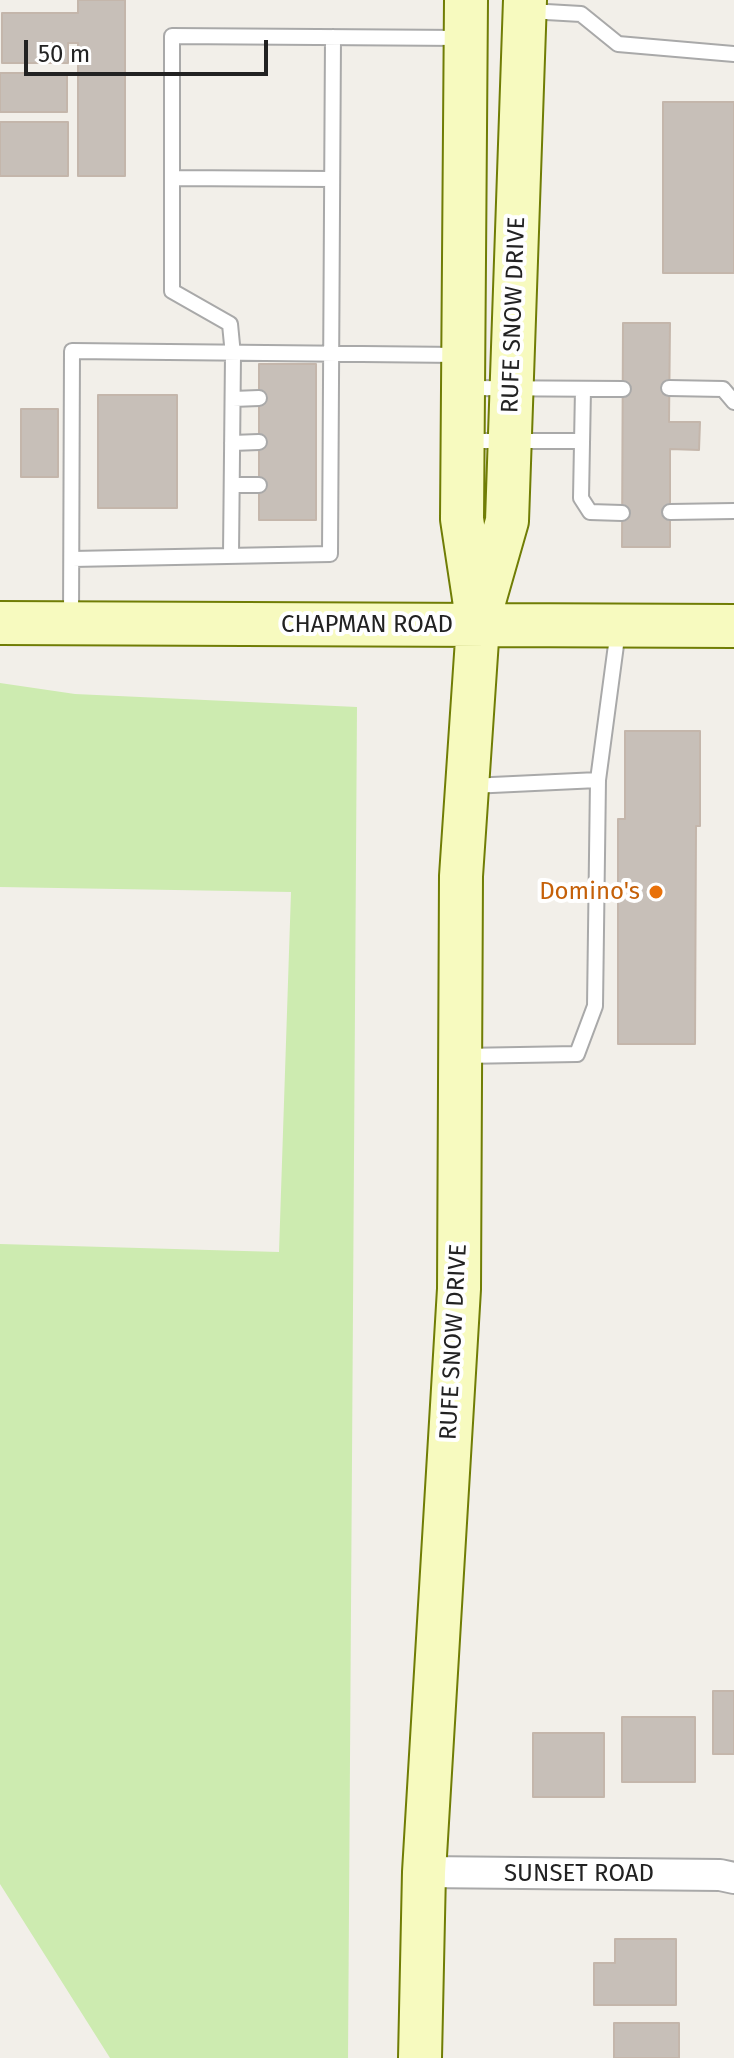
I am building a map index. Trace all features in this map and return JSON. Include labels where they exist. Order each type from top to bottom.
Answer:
[{"type":"main road","name":"RUFE SNOW DRIVE","points":[[420,2058],[424,1872],[459,1289],[461,876],[478,625],[507,521],[525,6]]},
{"type":"main road","name":"RUFE SNOW DRIVE","points":[[466,19],[462,519],[478,625]]},
{"type":"main road","name":"CHAPMAN ROAD","points":[[0,623],[734,626]]},
{"type":"street","name":"SUNSET ROAD","points":[[424,1872],[720,1875],[734,1878]]},
{"type":"lane","points":[[525,6],[581,14],[618,44],[734,54]]},
{"type":"lane","points":[[231,554],[233,355],[230,324],[172,291],[172,36],[333,37],[466,19]]},
{"type":"lane","points":[[72,559],[330,554],[323,483],[323,398],[331,354],[333,37]]},
{"type":"lane","points":[[172,178],[332,179]]},
{"type":"lane","points":[[71,625],[72,351],[331,354],[463,371],[511,389],[623,389]]},
{"type":"lane","points":[[669,388],[723,389],[734,402]]},
{"type":"lane","points":[[583,389],[581,498],[590,512],[622,513]]},
{"type":"lane","points":[[233,399],[259,398]]},
{"type":"lane","points":[[462,441],[582,441]]},
{"type":"lane","points":[[232,443],[259,442]]},
{"type":"lane","points":[[232,485],[259,485]]},
{"type":"lane","points":[[670,512],[734,511]]},
{"type":"lane","points":[[461,1056],[577,1054],[595,1006],[598,780],[619,626]]},
{"type":"lane","points":[[467,786],[598,780]]},
{"type":"green space","points":[[0,683],[75,694],[357,707],[348,2058],[110,2058],[0,1884],[0,1244],[279,1252],[291,892],[0,887]]},
{"type":"building","points":[[78,0],[125,0],[125,176],[78,176],[78,43],[68,43],[68,63],[2,63],[2,13],[78,13]]},
{"type":"building","points":[[0,73],[67,73],[67,112],[0,112]]},
{"type":"building","points":[[663,102],[734,102],[734,273],[663,273]]},
{"type":"building","points":[[0,122],[68,122],[68,176],[0,176]]},
{"type":"building","points":[[623,323],[670,323],[669,422],[700,422],[699,450],[670,449],[670,547],[622,547]]},
{"type":"building","points":[[259,364],[316,364],[316,520],[259,520]]},
{"type":"building","points":[[98,395],[177,395],[177,508],[98,508]]},
{"type":"building","points":[[21,409],[58,409],[58,477],[21,477]]},
{"type":"building","points":[[625,731],[700,731],[700,826],[696,826],[695,1044],[618,1044],[618,819],[625,819]]},
{"type":"building","points":[[713,1691],[734,1691],[734,1754],[713,1754]]},
{"type":"building","points":[[622,1717],[695,1717],[695,1782],[622,1782]]},
{"type":"building","points":[[533,1733],[604,1733],[604,1797],[533,1797]]},
{"type":"building","points":[[615,1939],[676,1939],[676,2005],[594,2005],[594,1963],[615,1963]]},
{"type":"building","points":[[614,2023],[679,2023],[679,2058],[614,2058]]},
{"type":"place","name":"Domino's","points":[[656,892]]}]
